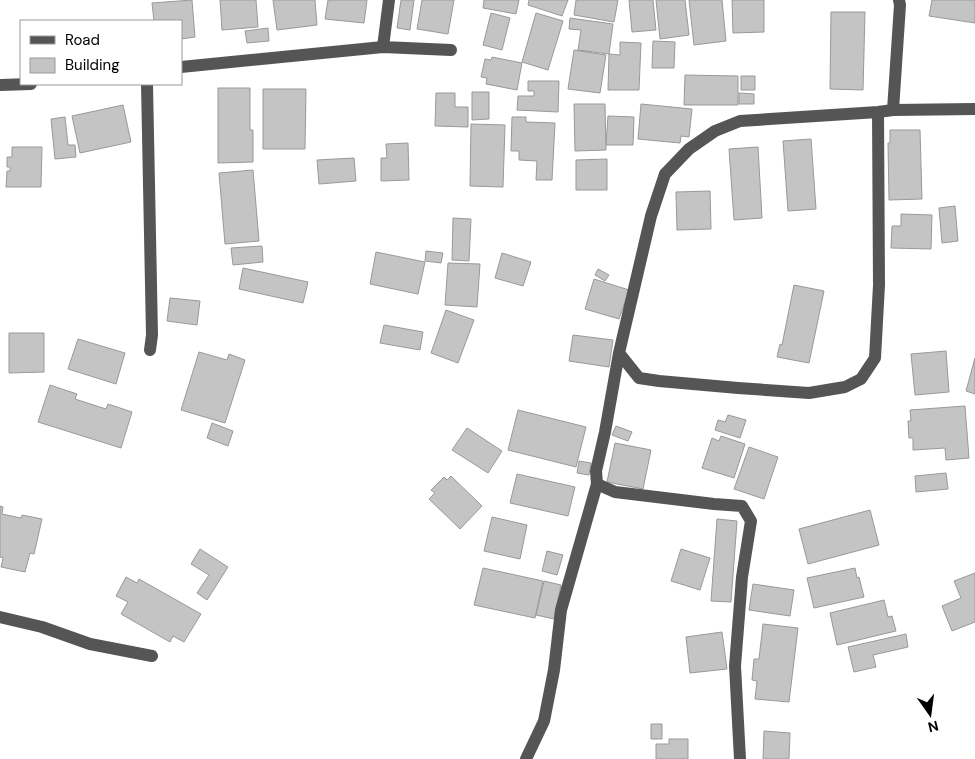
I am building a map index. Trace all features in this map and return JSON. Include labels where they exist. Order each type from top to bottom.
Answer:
[{"type":"street","points":[[383,47],[389,0]]},
{"type":"street","points":[[893,110],[899,0]]},
{"type":"street","points":[[182,67],[383,47],[451,50]]},
{"type":"street","points":[[0,85],[20,84]]},
{"type":"street","points":[[147,85],[152,335],[150,350]]},
{"type":"street","points":[[526,759],[544,720],[554,670],[561,610],[597,484],[596,471],[619,353],[651,216],[665,174],[689,149],[715,131],[740,121],[893,110],[975,109]]},
{"type":"street","points":[[619,353],[638,378],[659,381],[809,393],[845,387],[861,379],[875,358],[879,286],[878,112]]},
{"type":"street","points":[[597,484],[615,492],[742,506],[751,521],[742,577],[734,666],[740,759]]},
{"type":"street","points":[[0,617],[42,627],[90,644],[152,656]]},
{"type":"building","points":[[192,0],[195,37],[182,39],[182,20],[154,20],[152,3]]},
{"type":"building","points":[[220,0],[256,0],[258,27],[222,30]]},
{"type":"building","points":[[273,0],[315,0],[317,25],[277,30]]},
{"type":"building","points":[[328,0],[367,0],[364,23],[325,19]]},
{"type":"building","points":[[401,0],[414,0],[410,30],[397,28]]},
{"type":"building","points":[[422,0],[454,0],[448,34],[417,29]]},
{"type":"building","points":[[484,0],[519,0],[516,14],[483,8]]},
{"type":"building","points":[[529,0],[568,0],[562,16],[528,5]]},
{"type":"building","points":[[576,0],[618,0],[614,22],[574,15]]},
{"type":"building","points":[[629,0],[653,0],[656,30],[632,32]]},
{"type":"building","points":[[656,0],[685,0],[689,35],[660,39]]},
{"type":"building","points":[[689,0],[722,0],[726,41],[694,45]]},
{"type":"building","points":[[732,0],[764,0],[764,32],[733,33]]},
{"type":"building","points":[[932,0],[975,0],[975,23],[929,16]]},
{"type":"building","points":[[831,12],[865,12],[863,90],[830,89]]},
{"type":"building","points":[[491,13],[510,18],[502,50],[483,45]]},
{"type":"building","points":[[536,13],[563,21],[548,70],[522,62]]},
{"type":"building","points":[[570,18],[613,24],[609,54],[578,50],[581,30],[569,29]]},
{"type":"building","points":[[268,28],[269,41],[247,43],[245,31]]},
{"type":"building","points":[[653,41],[675,42],[674,68],[652,68]]},
{"type":"building","points":[[620,42],[641,43],[639,90],[608,90],[609,54],[620,55]]},
{"type":"building","points":[[574,50],[606,55],[600,93],[568,89]]},
{"type":"building","points":[[492,57],[522,63],[517,90],[486,84],[487,78],[481,77],[485,59],[491,60]]},
{"type":"building","points":[[685,75],[738,76],[738,105],[684,105]]},
{"type":"building","points":[[741,76],[755,76],[755,90],[741,90]]},
{"type":"building","points":[[528,81],[559,81],[558,112],[517,110],[518,96],[534,96],[534,91],[528,91]]},
{"type":"building","points":[[218,88],[250,88],[250,130],[253,130],[253,162],[218,163]]},
{"type":"building","points":[[263,89],[306,89],[305,149],[263,149]]},
{"type":"building","points":[[472,92],[489,92],[489,119],[472,120]]},
{"type":"building","points":[[436,93],[455,93],[455,107],[468,107],[468,127],[435,126]]},
{"type":"building","points":[[739,93],[754,94],[754,104],[739,104]]},
{"type":"building","points":[[574,104],[605,104],[606,150],[575,151]]},
{"type":"building","points":[[641,104],[692,109],[689,137],[681,136],[680,143],[638,139]]},
{"type":"building","points":[[123,105],[131,142],[80,153],[72,116]]},
{"type":"building","points":[[608,116],[634,117],[633,145],[606,145]]},
{"type":"building","points":[[65,117],[68,145],[75,145],[76,157],[55,159],[51,119]]},
{"type":"building","points":[[512,117],[526,117],[526,122],[555,123],[552,180],[536,180],[537,161],[519,160],[519,151],[511,151]]},
{"type":"building","points":[[471,124],[505,125],[503,187],[470,186]]},
{"type":"building","points":[[890,130],[920,130],[922,199],[889,200],[888,143],[890,143]]},
{"type":"building","points":[[811,139],[816,209],[788,211],[783,141]]},
{"type":"building","points":[[408,143],[409,180],[381,181],[381,158],[387,158],[386,144]]},
{"type":"building","points":[[12,147],[42,147],[41,187],[6,187],[7,171],[10,171],[10,167],[7,167],[7,157],[12,157]]},
{"type":"building","points":[[758,147],[762,218],[734,220],[729,149]]},
{"type":"building","points":[[354,158],[356,181],[319,184],[317,160]]},
{"type":"building","points":[[607,159],[607,190],[576,190],[576,160]]},
{"type":"building","points":[[253,170],[259,241],[225,244],[219,173]]},
{"type":"building","points":[[710,191],[711,229],[677,230],[676,192]]},
{"type":"building","points":[[955,206],[958,241],[942,243],[939,208]]},
{"type":"building","points":[[901,214],[932,215],[931,249],[891,248],[892,226],[901,226]]},
{"type":"building","points":[[453,218],[471,219],[469,261],[452,260]]},
{"type":"building","points":[[262,246],[263,262],[233,265],[231,248]]},
{"type":"building","points":[[426,251],[443,253],[441,263],[425,261]]},
{"type":"building","points":[[376,252],[425,262],[418,294],[370,284]]},
{"type":"building","points":[[502,253],[531,262],[523,286],[495,278]]},
{"type":"building","points":[[448,263],[480,264],[477,307],[445,305]]},
{"type":"building","points":[[243,268],[308,282],[303,303],[239,289]]},
{"type":"building","points":[[598,269],[609,275],[605,281],[595,275]]},
{"type":"building","points":[[594,279],[629,290],[619,319],[585,309]]},
{"type":"building","points":[[794,285],[824,291],[809,363],[777,357],[780,344],[782,345]]},
{"type":"building","points":[[170,298],[200,301],[197,325],[167,321]]},
{"type":"building","points":[[446,310],[474,320],[458,363],[431,353]]},
{"type":"building","points":[[384,325],[423,332],[420,350],[380,343]]},
{"type":"building","points":[[9,333],[44,333],[44,372],[9,373]]},
{"type":"building","points":[[573,335],[613,340],[609,367],[569,361]]},
{"type":"building","points":[[78,339],[125,353],[116,384],[68,369]]},
{"type":"building","points":[[946,351],[949,392],[915,395],[911,354]]},
{"type":"building","points":[[199,352],[227,360],[229,354],[245,360],[225,423],[181,410]]},
{"type":"building","points":[[975,358],[975,394],[966,391]]},
{"type":"building","points":[[50,385],[77,394],[75,399],[106,409],[108,404],[132,412],[121,448],[38,422]]},
{"type":"building","points":[[965,406],[969,458],[946,460],[945,448],[913,450],[913,438],[909,438],[908,421],[911,421],[910,410]]},
{"type":"building","points":[[518,410],[586,427],[576,467],[508,450]]},
{"type":"building","points":[[728,415],[746,420],[740,438],[715,430],[718,420],[725,422]]},
{"type":"building","points":[[212,423],[233,431],[228,446],[207,438]]},
{"type":"building","points":[[616,426],[632,432],[628,441],[612,435]]},
{"type":"building","points":[[467,428],[502,451],[488,473],[452,450]]},
{"type":"building","points":[[721,436],[745,444],[734,478],[702,468],[712,438],[719,441]]},
{"type":"building","points":[[615,443],[651,450],[643,489],[607,482]]},
{"type":"building","points":[[749,447],[778,457],[764,499],[734,489]]},
{"type":"building","points":[[579,461],[591,463],[589,475],[577,473]]},
{"type":"building","points":[[946,473],[948,489],[916,492],[915,476]]},
{"type":"building","points":[[517,474],[575,487],[568,516],[510,503]]},
{"type":"building","points":[[451,476],[482,506],[460,529],[429,499],[435,493],[431,490],[444,477],[447,480]]},
{"type":"building","points":[[0,506],[3,507],[2,514],[21,518],[22,515],[42,519],[34,554],[30,553],[25,572],[1,567],[3,558],[0,557]]},
{"type":"building","points":[[870,510],[879,545],[808,564],[799,529]]},
{"type":"building","points":[[492,517],[527,525],[520,559],[484,551]]},
{"type":"building","points":[[717,519],[737,521],[731,602],[711,601]]},
{"type":"building","points":[[200,549],[228,567],[207,600],[197,593],[209,575],[191,564]]},
{"type":"building","points":[[681,549],[710,558],[700,590],[671,581]]},
{"type":"building","points":[[547,551],[563,555],[557,575],[542,571]]},
{"type":"building","points":[[483,568],[543,581],[535,618],[474,605]]},
{"type":"building","points":[[855,568],[864,597],[814,608],[807,578]]},
{"type":"building","points":[[975,573],[975,622],[952,631],[942,606],[961,598],[954,581]]},
{"type":"building","points":[[126,577],[137,583],[139,579],[201,614],[184,642],[173,636],[170,642],[121,614],[128,602],[116,596]]},
{"type":"building","points":[[544,581],[561,585],[554,619],[536,615]]},
{"type":"building","points":[[753,584],[794,590],[790,616],[749,610]]},
{"type":"building","points":[[884,600],[888,617],[892,616],[896,631],[837,645],[830,613]]},
{"type":"building","points":[[763,624],[798,628],[789,702],[755,699],[757,681],[752,680],[754,659],[759,659]]},
{"type":"building","points":[[722,632],[727,669],[690,673],[686,637]]},
{"type":"building","points":[[906,634],[908,647],[873,655],[876,667],[854,672],[848,647]]},
{"type":"building","points":[[651,724],[662,724],[662,739],[651,739]]},
{"type":"building","points":[[764,731],[790,733],[789,759],[763,759]]},
{"type":"building","points":[[669,739],[688,739],[688,759],[656,759],[656,744],[669,744]]}]
